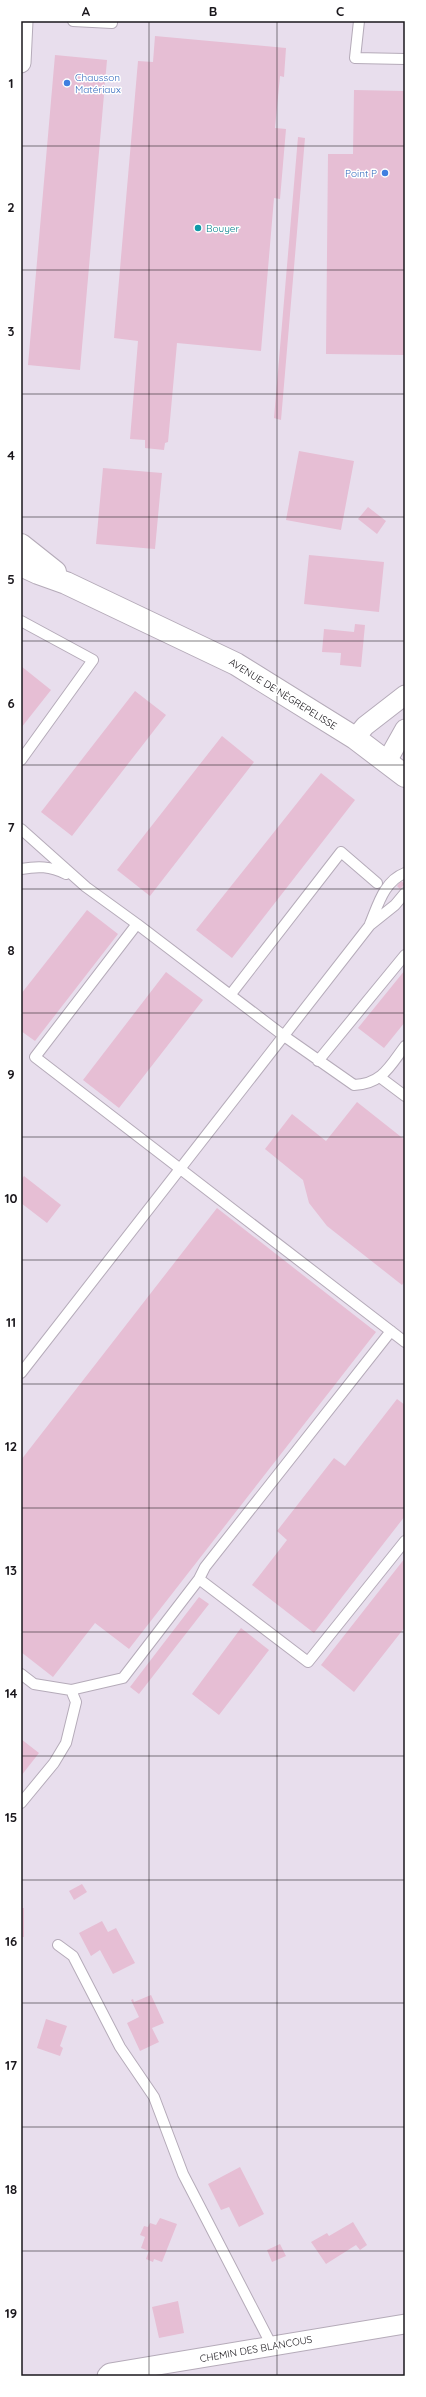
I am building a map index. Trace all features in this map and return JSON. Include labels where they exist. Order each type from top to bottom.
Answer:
[{"type":"main road","name":"AVENUE DE NÈGREPELISSE","points":[[21,545],[66,583]]},
{"type":"main road","name":"AVENUE DE NÈGREPELISSE","points":[[21,565],[66,583],[236,664],[355,738],[405,776]]},
{"type":"street","points":[[21,63],[25,26]]},
{"type":"street","points":[[355,738],[365,726],[405,695]]},
{"type":"street","points":[[387,762],[405,729]]},
{"type":"street","name":"CHEMIN DES BLANCOUS","points":[[107,2376],[110,2374],[405,2324]]},
{"type":"lane","points":[[73,21],[112,23],[112,21]]},
{"type":"lane","points":[[359,21],[355,58],[405,58]]},
{"type":"lane","points":[[21,622],[93,660],[21,760]]},
{"type":"lane","points":[[21,829],[83,885]]},
{"type":"lane","points":[[230,994],[341,852],[377,882]]},
{"type":"lane","points":[[21,869],[41,866],[54,868],[83,885],[137,924],[284,1036],[354,1085],[367,1085],[381,1078],[405,1046]]},
{"type":"lane","points":[[370,925],[382,895],[397,877],[405,874]]},
{"type":"lane","points":[[23,1367],[180,1169],[370,925],[396,905],[405,893]]},
{"type":"lane","points":[[137,924],[35,1057],[405,1342]]},
{"type":"lane","points":[[318,1061],[405,955]]},
{"type":"lane","points":[[381,1078],[405,1096]]},
{"type":"lane","points":[[21,1674],[34,1684],[71,1690],[123,1678],[199,1579],[205,1567],[391,1331]]},
{"type":"lane","points":[[199,1579],[308,1662],[405,1541]]},
{"type":"lane","points":[[21,1803],[54,1763],[66,1743],[76,1702],[71,1690]]},
{"type":"lane","points":[[58,1945],[73,1956],[120,2047],[154,2097],[183,2174],[272,2346]]},
{"type":"building","name":"Bouyer","points":[[155,36],[286,48],[284,77],[280,76],[275,128],[286,129],[280,199],[274,198],[261,351],[177,343],[168,442],[165,443],[164,450],[145,448],[145,440],[130,439],[138,341],[114,338],[138,61],[153,62]]},
{"type":"building","points":[[55,55],[107,60],[80,370],[28,365]]},
{"type":"building","points":[[354,90],[405,91],[405,355],[326,354],[328,154],[353,154]]},
{"type":"building","points":[[298,137],[305,138],[281,420],[274,418]]},
{"type":"building","points":[[299,451],[354,461],[341,530],[286,520]]},
{"type":"building","points":[[103,468],[162,473],[155,549],[96,544]]},
{"type":"building","points":[[368,507],[386,521],[377,534],[358,519]]},
{"type":"building","points":[[309,555],[384,562],[379,612],[304,604]]},
{"type":"building","points":[[355,624],[365,625],[361,667],[340,665],[341,653],[322,652],[324,629],[354,632]]},
{"type":"building","points":[[21,666],[51,690],[21,728]]},
{"type":"building","points":[[135,691],[166,715],[72,836],[41,812]]},
{"type":"building","points":[[222,736],[254,762],[150,896],[117,870]]},
{"type":"building","points":[[321,773],[355,800],[232,958],[196,930]]},
{"type":"building","points":[[401,881],[405,884],[400,889],[397,886]]},
{"type":"building","points":[[87,910],[118,934],[35,1041],[21,1031],[21,994]]},
{"type":"building","points":[[405,970],[405,1022],[384,1048],[358,1028]]},
{"type":"building","points":[[166,972],[203,1000],[119,1108],[83,1080]]},
{"type":"building","points":[[357,1102],[405,1140],[405,1281],[402,1285],[327,1226],[309,1203],[303,1180],[265,1149],[292,1114],[326,1141]]},
{"type":"building","points":[[24,1176],[61,1205],[47,1223],[21,1203],[21,1180]]},
{"type":"building","points":[[217,1208],[376,1332],[129,1649],[95,1623],[53,1677],[21,1652],[21,1460]]},
{"type":"building","points":[[397,1399],[405,1405],[405,1516],[314,1633],[252,1585],[287,1540],[277,1531],[334,1458],[345,1466]]},
{"type":"building","points":[[405,1558],[405,1627],[354,1692],[321,1665]]},
{"type":"building","points":[[199,1597],[209,1604],[139,1694],[130,1687]]},
{"type":"building","points":[[241,1628],[269,1650],[219,1715],[192,1694]]},
{"type":"building","points":[[21,1739],[39,1753],[21,1776]]},
{"type":"building","points":[[82,1884],[87,1892],[74,1900],[69,1891]]},
{"type":"building","points":[[21,1908],[24,1908],[24,1937],[21,1937]]},
{"type":"building","points":[[102,1921],[108,1932],[116,1928],[135,1963],[113,1974],[100,1950],[91,1956],[79,1933]]},
{"type":"building","points":[[151,1995],[164,2023],[152,2028],[159,2042],[140,2051],[127,2023],[139,2017],[131,2000],[133,1999],[134,2002]]},
{"type":"building","points":[[46,2019],[67,2026],[60,2046],[63,2048],[60,2056],[37,2048]]},
{"type":"building","points":[[240,2167],[264,2214],[239,2227],[229,2207],[221,2210],[208,2184]]},
{"type":"building","points":[[160,2218],[177,2224],[162,2262],[154,2259],[153,2262],[146,2259],[149,2251],[141,2248],[145,2237],[140,2235],[144,2226],[148,2227],[150,2223],[156,2225]]},
{"type":"building","points":[[353,2222],[367,2245],[360,2250],[356,2245],[326,2264],[311,2242],[327,2233],[329,2236]]},
{"type":"building","points":[[280,2244],[286,2256],[272,2262],[267,2250]]},
{"type":"building","points":[[178,2301],[184,2333],[159,2338],[152,2307]]},
{"type":"place","name":"Chausson Matériaux","points":[[67,83]]},
{"type":"place","name":"Point P","points":[[385,173]]},
{"type":"place","name":"Bouyer","points":[[198,228]]}]
